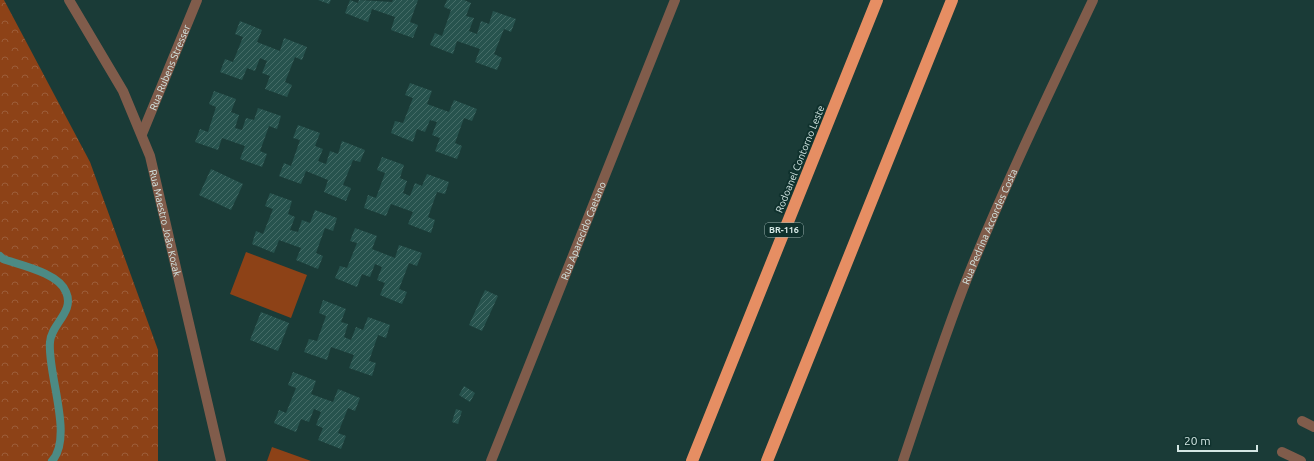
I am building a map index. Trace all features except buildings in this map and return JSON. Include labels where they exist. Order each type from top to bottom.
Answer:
[{"type":"highway","name":"Rodoanel Contorno Leste","points":[[692,461],[877,0]]},
{"type":"highway","points":[[767,461],[952,0]]},
{"type":"street","name":"Rua Maestro João Kozak","points":[[69,0],[123,91],[142,134],[155,176],[221,461]]},
{"type":"street","name":"Rua Rubens Stresser","points":[[142,134],[196,0]]},
{"type":"street","name":"Rua Aparecido Caetano","points":[[491,461],[675,0]]},
{"type":"street","name":"Rua Pedrina Accordes Costa","points":[[903,461],[968,276],[1040,111],[1093,0]]},
{"type":"street","points":[[1302,421],[1314,427]]},
{"type":"street","points":[[1282,452],[1301,461]]},
{"type":"green space","points":[[0,0],[4,0],[90,162],[158,350],[158,461],[0,461]]},
{"type":"green space","points":[[246,252],[307,275],[291,318],[230,294]]},
{"type":"green space","points":[[272,447],[311,461],[267,461]]},
{"type":"waterway","points":[[0,256],[3,259],[29,267],[56,280],[62,285],[68,299],[65,312],[54,329],[50,342],[50,355],[58,404],[61,437],[58,450],[52,461]]}]
